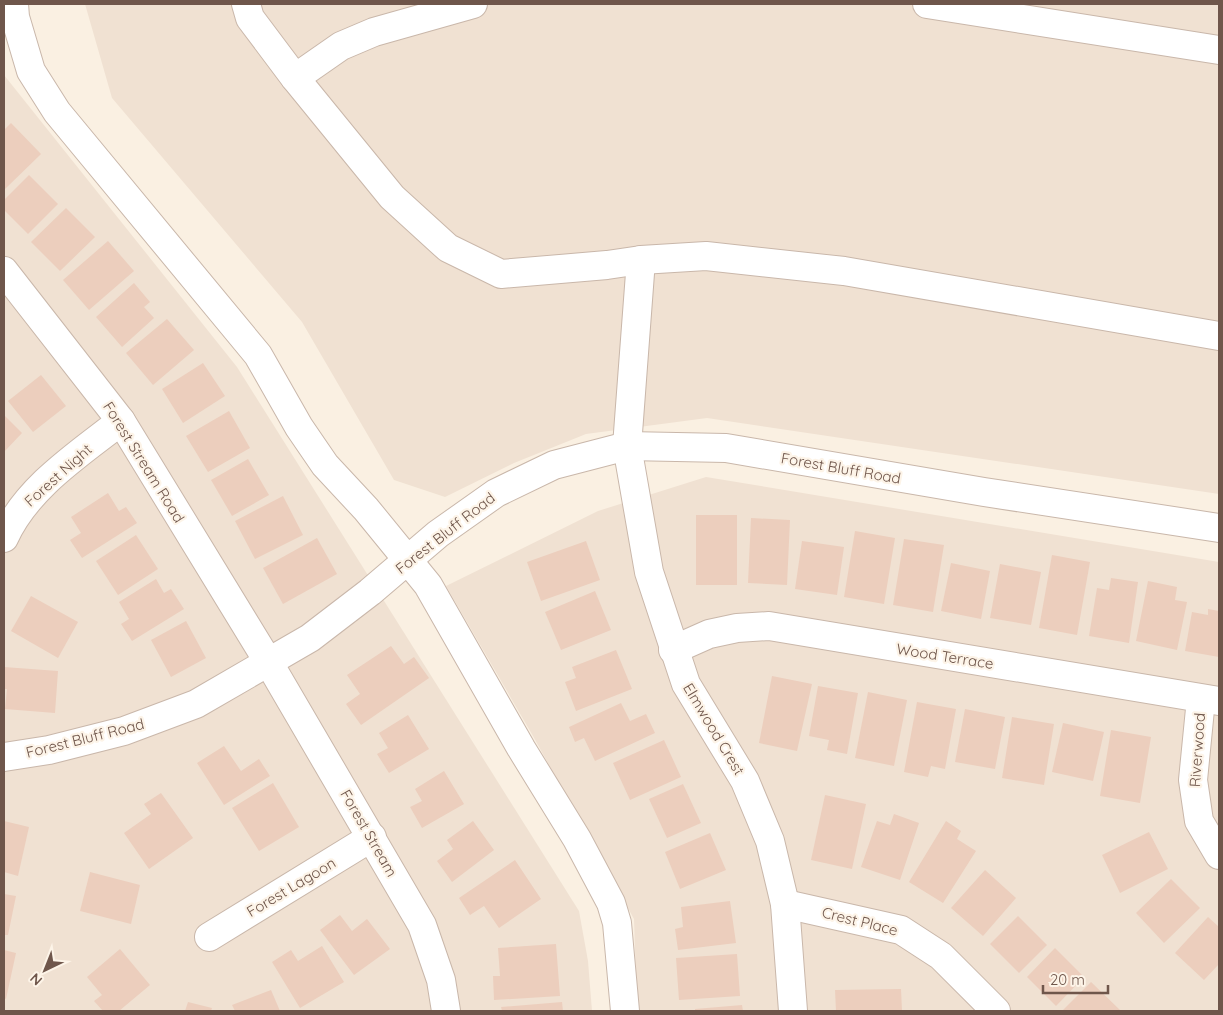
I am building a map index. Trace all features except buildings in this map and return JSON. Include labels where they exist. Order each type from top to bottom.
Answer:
[{"type":"street","points":[[14,4],[15,18],[31,71],[57,112],[258,354],[299,427],[325,465],[366,509],[428,585],[521,748],[590,862],[611,902],[617,923],[625,1011]]},
{"type":"street","points":[[246,4],[250,18],[295,78],[392,197],[448,248],[501,274],[607,265],[641,260],[706,256],[844,271],[1219,336]]},
{"type":"street","points":[[295,78],[341,46],[374,32],[473,4]]},
{"type":"street","points":[[927,4],[1219,50]]},
{"type":"street","name":"Elmwood Crest","points":[[641,260],[627,446],[649,572],[673,650],[686,684],[745,780],[770,841],[785,904],[793,1011]]},
{"type":"street","name":"Forest Stream Road","points":[[4,271],[121,421],[269,663]]},
{"type":"street","name":"Forest Night","points":[[4,538],[27,500],[64,466],[121,421]]},
{"type":"street","name":"Forest Bluff Road","points":[[4,758],[49,750],[124,732],[196,704],[310,638],[370,592],[469,510],[524,478],[584,456],[627,446],[726,448],[984,492],[1219,528]]},
{"type":"street","name":"Wood Terrace","points":[[673,650],[709,634],[737,628],[769,626],[1210,700]]},
{"type":"street","name":"Forest Stream","points":[[269,663],[422,925],[441,980],[446,1011]]},
{"type":"street","name":"Riverwood","points":[[1210,700],[1192,780],[1199,821],[1219,855]]},
{"type":"street","name":"Forest Lagoon","points":[[209,937],[372,837]]},
{"type":"street","name":"Crest Place","points":[[785,904],[901,930],[941,956],[996,1011]]},
{"type":"shaded area","points":[[85,4],[1219,4],[1219,494],[707,418],[586,434],[514,463],[445,497],[394,480],[302,322],[112,98]]},
{"type":"shaded area","points":[[4,75],[237,367],[579,911],[588,961],[592,1011],[4,1011]]},
{"type":"shaded area","points":[[706,477],[1219,562],[1219,1011],[637,1011],[634,919],[533,736],[446,586],[598,511]]}]
